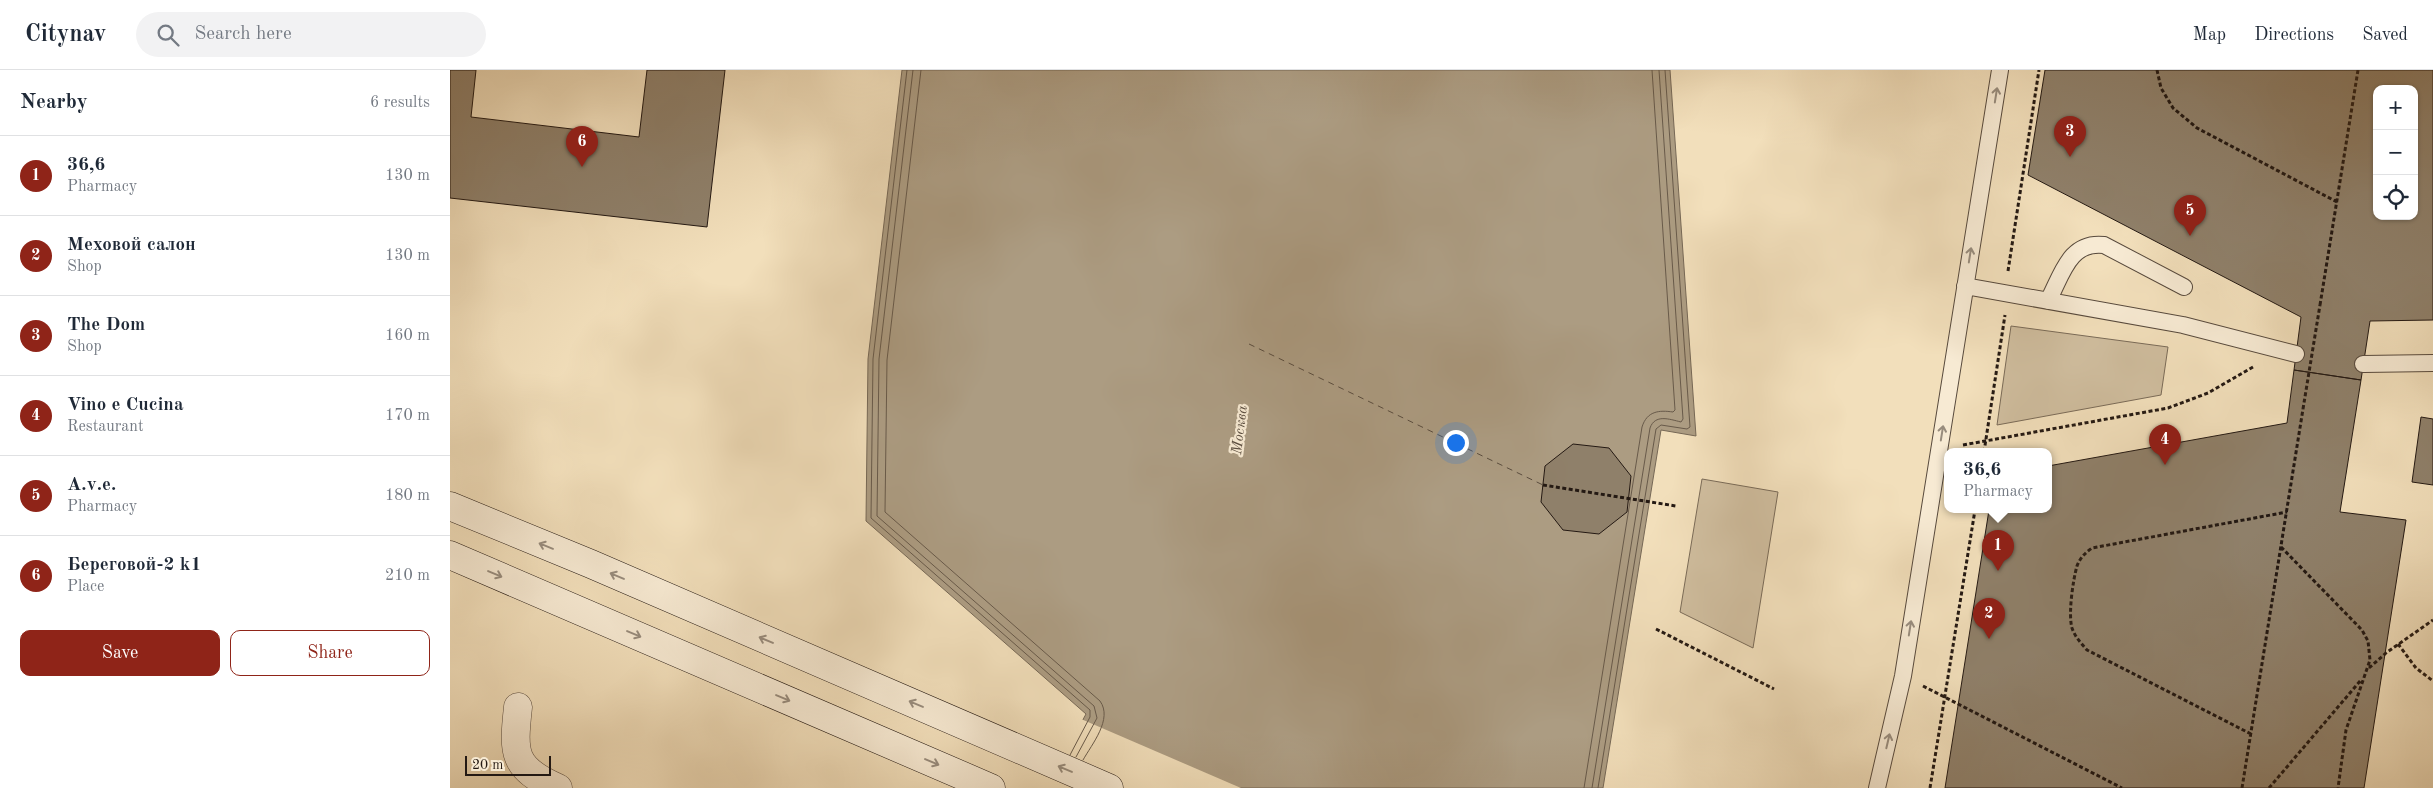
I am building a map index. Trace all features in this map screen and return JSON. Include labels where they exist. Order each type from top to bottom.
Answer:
[{"type":"street","points":[[450,506],[591,564],[1110,788]]},
{"type":"street","points":[[450,556],[991,788]]},
{"type":"street","points":[[518,707],[514,740],[519,759],[530,773],[558,788]]},
{"type":"lane","points":[[1877,788],[1902,676],[2000,70]]},
{"type":"lane","points":[[2048,301],[2073,254],[2083,246],[2093,244],[2104,245],[2184,287]]},
{"type":"lane","points":[[1965,286],[2183,325],[2289,352]]},
{"type":"lane","points":[[2363,364],[2433,363]]},
{"type":"path","points":[[1985,448],[2005,322],[2010,255],[2039,70]]},
{"type":"path","points":[[2157,70],[2161,88],[2173,108],[2197,128],[2337,202]]},
{"type":"path","points":[[2242,788],[2358,70]]},
{"type":"path","points":[[1945,448],[2168,408],[2208,393],[2289,352]]},
{"type":"path","points":[[1939,449],[1944,448]]},
{"type":"path","points":[[1543,484],[1676,506]]},
{"type":"path","points":[[2251,734],[2088,650],[2076,638],[2071,626],[2070,613],[2078,565],[2084,554],[2092,548],[2287,512]]},
{"type":"path","points":[[1930,788],[1975,513]]},
{"type":"path","points":[[2281,547],[2362,630],[2370,650],[2368,669]]},
{"type":"path","points":[[2338,788],[2346,730],[2363,678],[2368,669],[2398,644],[2433,620]]},
{"type":"path","points":[[1656,629],[1774,689]]},
{"type":"path","points":[[2398,644],[2416,668],[2433,681]]},
{"type":"path","points":[[1902,676],[2122,788]]},
{"type":"path","points":[[2269,788],[2363,678]]},
{"type":"shaded area","points":[[2011,326],[2168,347],[2161,395],[1997,425]]},
{"type":"shaded area","points":[[1702,479],[1778,492],[1753,648],[1680,612]]},
{"type":"water","name":"Москва","points":[[902,70],[1670,70],[1696,436],[1661,430],[1603,788],[1046,788],[1086,714],[866,521],[868,359]]},
{"type":"pier","points":[[1081,719],[1241,788],[1044,788]]},
{"type":"building","points":[[450,70],[476,70],[471,117],[639,137],[647,70],[725,70],[707,227],[450,198]]},
{"type":"building","points":[[2045,70],[2433,70],[2433,320],[2370,321],[2361,380],[2294,370],[2301,317],[2028,175]]},
{"type":"building","points":[[2294,370],[2361,380],[2340,512],[2406,520],[2364,788],[1945,788],[1989,513],[2052,513],[2052,465],[2287,423]]},
{"type":"building","points":[[2421,417],[2433,419],[2433,485],[2412,482]]},
{"type":"building","points":[[1573,444],[1609,448],[1631,476],[1627,512],[1599,534],[1563,530],[1541,502],[1545,466]]},
{"type":"ferry route","points":[[1249,344],[1543,485]]},
{"type":"place","name":"The Dom","points":[[2070,157]]},
{"type":"place","name":"Береговой-2 k1","points":[[582,167]]},
{"type":"place","name":"A.v.e.","points":[[2190,236]]},
{"type":"place","name":"Vino e Cucina","points":[[2165,465]]},
{"type":"place","name":"36,6","points":[[1998,571]]},
{"type":"place","name":"Меховой салон","points":[[1989,639]]}]
